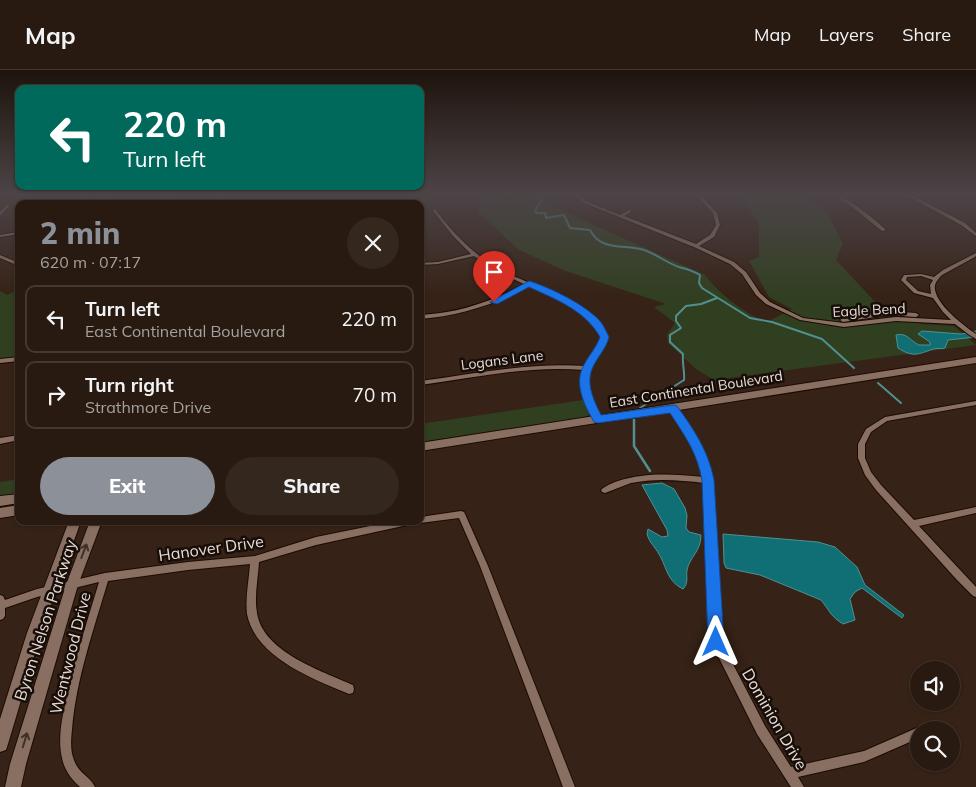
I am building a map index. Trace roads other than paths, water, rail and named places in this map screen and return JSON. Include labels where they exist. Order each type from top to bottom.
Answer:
[{"type":"main road","name":"East Continental Boulevard","points":[[424,446],[976,360]]},
{"type":"main road","points":[[0,501],[15,499]]},
{"type":"main road","points":[[0,513],[15,511]]},
{"type":"main road","name":"Byron Nelson Parkway","points":[[0,744],[34,633],[74,525]]},
{"type":"main road","name":"Byron Nelson Parkway","points":[[13,787],[18,764],[72,585],[94,525]]},
{"type":"street","points":[[450,228],[473,254],[496,270],[555,296],[587,314],[596,322],[604,337],[601,348],[588,368],[585,378],[587,398],[598,419]]},
{"type":"street","name":"Eagle Bend","points":[[652,228],[696,246],[739,268],[749,278],[764,299],[808,321],[856,325],[896,319],[954,320]]},
{"type":"street","points":[[696,246],[712,236],[716,228]]},
{"type":"street","points":[[0,236],[15,233]]},
{"type":"street","points":[[424,264],[438,263],[473,254]]},
{"type":"street","points":[[976,254],[935,279],[932,288],[935,297],[954,320],[976,337]]},
{"type":"street","points":[[0,256],[15,263]]},
{"type":"street","points":[[935,279],[916,275],[906,276],[903,280],[916,292],[935,297]]},
{"type":"street","points":[[424,317],[444,316],[479,308],[508,296],[529,284]]},
{"type":"street","points":[[0,361],[15,359]]},
{"type":"street","name":"Logans Lane","points":[[424,382],[534,367],[569,366],[588,368]]},
{"type":"street","points":[[976,402],[885,419],[870,428],[862,438],[860,451],[864,466],[869,475],[894,507],[913,524],[976,593]]},
{"type":"street","name":"Dominion Drive","points":[[673,408],[697,445],[704,460],[708,480],[716,642],[761,730],[798,787]]},
{"type":"street","points":[[0,441],[15,438]]},
{"type":"street","points":[[605,490],[628,480],[645,478],[684,477],[708,480]]},
{"type":"street","points":[[913,524],[976,510]]},
{"type":"street","points":[[424,519],[461,514],[484,566],[569,787]]},
{"type":"street","name":"Hanover Drive","points":[[1,602],[105,577],[188,566],[255,560],[316,541],[393,525]]},
{"type":"street","points":[[255,560],[252,615],[257,631],[268,646],[285,657],[349,689]]},
{"type":"street","name":"Wentwood Drive","points":[[90,787],[73,772],[67,757],[66,737],[73,692],[105,577]]},
{"type":"street","points":[[0,616],[1,602]]},
{"type":"street","points":[[789,773],[864,756],[910,736]]},
{"type":"water","points":[[922,331],[961,334],[976,331],[976,337],[948,340],[945,348],[916,354],[908,353],[898,348],[896,335],[900,334],[919,345],[930,345],[930,342],[918,334]]},
{"type":"water","points":[[662,483],[674,489],[685,508],[687,515],[686,528],[689,532],[701,535],[699,546],[688,565],[687,582],[683,589],[670,578],[647,534],[648,529],[662,537],[668,536],[667,530],[642,485]]},
{"type":"water","points":[[723,534],[818,542],[835,547],[857,567],[865,585],[904,615],[902,618],[862,588],[855,592],[850,599],[855,620],[843,624],[833,616],[821,600],[760,575],[726,568],[724,563]]},
{"type":"waterway","points":[[575,228],[590,230],[600,242],[644,250],[694,272],[700,275],[699,283],[702,288],[750,318],[772,322],[822,339],[854,368]]},
{"type":"waterway","points":[[640,408],[684,380],[683,354],[670,342],[670,335],[681,328],[676,321],[676,316],[686,306],[701,304],[717,298]]},
{"type":"waterway","points":[[878,383],[901,403]]},
{"type":"waterway","points":[[634,420],[634,446],[650,471]]}]
